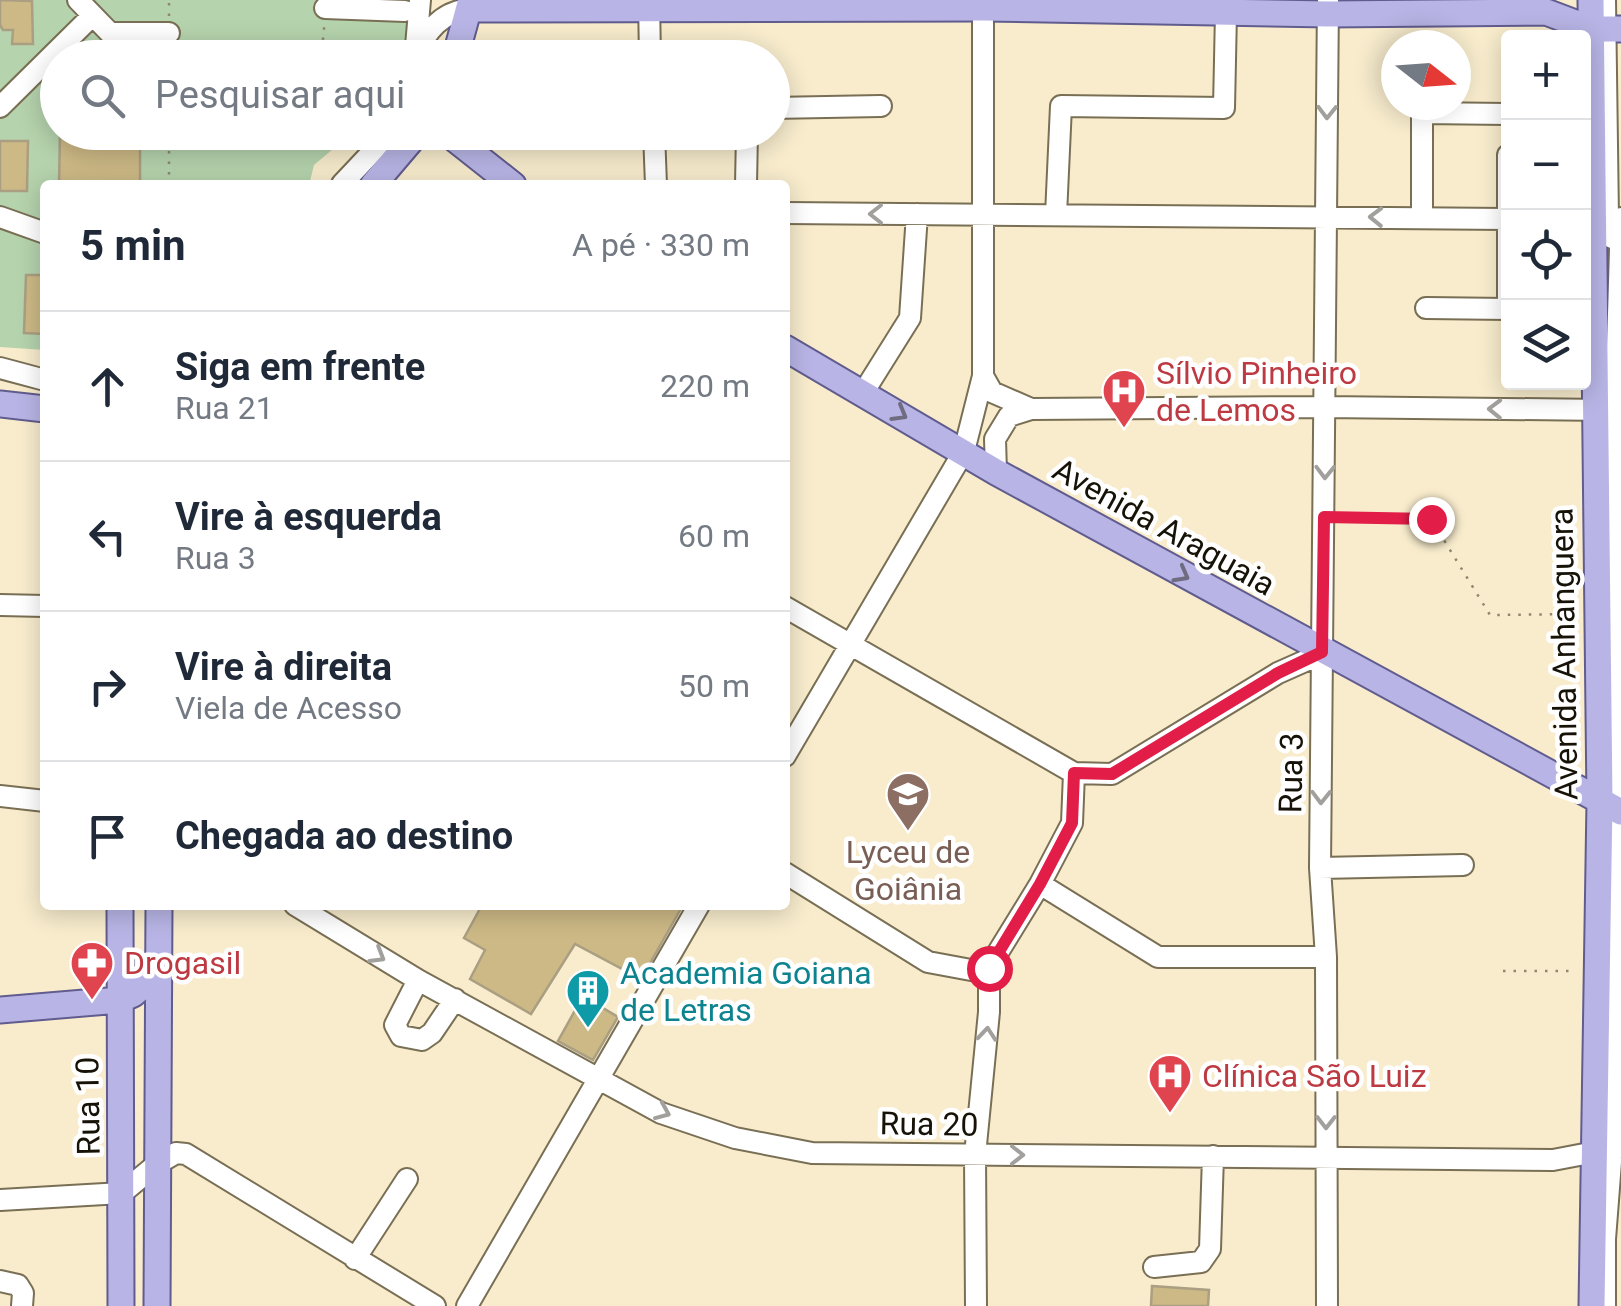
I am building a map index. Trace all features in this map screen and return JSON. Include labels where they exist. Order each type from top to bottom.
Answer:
[{"type":"main road","name":"Avenida Anhanguera","points":[[1589,210],[1606,30],[1591,0]]},
{"type":"main road","points":[[460,40],[471,4],[978,3],[1226,12],[1328,7],[1546,12],[1606,30]]},
{"type":"main road","points":[[377,180],[403,150]]},
{"type":"main road","points":[[469,150],[507,180]]},
{"type":"main road","name":"Avenida Anhanguera","points":[[1591,246],[1610,410],[1596,614],[1612,808],[1597,970],[1609,1150],[1592,1306]]},
{"type":"main road","name":"Avenida Araguaia","points":[[790,351],[996,472],[1612,808]]},
{"type":"main road","points":[[0,404],[40,408]]},
{"type":"main road","name":"Rua 10","points":[[120,910],[121,1306]]},
{"type":"main road","points":[[158,910],[158,1306]]},
{"type":"main road","points":[[0,1010],[120,1000],[158,972]]},
{"type":"main road","points":[[122,1204],[133,1243],[136,1306]]},
{"type":"street","points":[[1606,0],[1608,218],[1617,274]]},
{"type":"street","points":[[790,747],[964,451],[983,376],[978,3]]},
{"type":"street","points":[[423,40],[440,20],[471,4]]},
{"type":"street","points":[[648,4],[649,40]]},
{"type":"street","points":[[325,8],[413,6],[414,40]]},
{"type":"street","name":"Rua 3","points":[[1327,1306],[1326,957],[1320,868],[1328,7]]},
{"type":"street","points":[[58,40],[85,8],[110,33],[169,33]]},
{"type":"street","points":[[1056,216],[1061,106],[1224,108],[1226,12]]},
{"type":"street","points":[[0,107],[40,60]]},
{"type":"street","points":[[790,108],[881,106]]},
{"type":"street","points":[[1422,218],[1422,113],[1501,114]]},
{"type":"street","points":[[345,180],[365,150]]},
{"type":"street","points":[[347,180],[374,150]]},
{"type":"street","points":[[655,150],[656,180]]},
{"type":"street","points":[[746,180],[747,150]]},
{"type":"street","points":[[790,213],[1501,219]]},
{"type":"street","points":[[862,393],[910,318],[917,214]]},
{"type":"street","points":[[0,218],[40,232]]},
{"type":"street","points":[[1605,1306],[1612,808],[1610,410],[1621,218]]},
{"type":"street","points":[[1426,308],[1508,309],[1508,300]]},
{"type":"street","points":[[0,366],[40,366]]},
{"type":"street","points":[[0,366],[40,378]]},
{"type":"street","points":[[983,376],[992,392],[1031,409]]},
{"type":"street","points":[[996,472],[995,439],[1009,416],[1031,409],[1326,406],[1610,410]]},
{"type":"street","points":[[0,605],[40,606]]},
{"type":"street","points":[[790,610],[1074,773],[1112,774],[1278,673],[1322,652]]},
{"type":"street","points":[[976,1306],[976,1155],[989,968],[1072,823],[1074,773]]},
{"type":"street","points":[[0,796],[40,800]]},
{"type":"street","points":[[1320,868],[1463,864]]},
{"type":"street","points":[[790,876],[928,962],[971,970],[989,968]]},
{"type":"street","points":[[1040,884],[1158,957],[1326,957]]},
{"type":"street","name":"Rua 20","points":[[303,910],[418,980],[599,1080],[662,1113],[735,1138],[812,1152],[976,1155],[1553,1160],[1609,1150]]},
{"type":"street","points":[[468,1306],[696,910]]},
{"type":"street","points":[[418,980],[395,1025],[401,1036],[422,1040],[432,1033],[455,1000]]},
{"type":"street","points":[[1609,1150],[1620,1235],[1618,1306]]},
{"type":"street","points":[[0,1200],[122,1204],[157,1164],[176,1154],[196,1157],[436,1306]]},
{"type":"street","points":[[1154,1266],[1201,1262],[1207,1256],[1213,1156]]},
{"type":"street","points":[[355,1259],[407,1179]]},
{"type":"street","points":[[0,1280],[18,1285],[22,1306]]},
{"type":"path","points":[[322,40],[325,8]]},
{"type":"path","points":[[169,150],[169,180]]},
{"type":"path","points":[[1324,517],[1431,519],[1490,616],[1596,614]]},
{"type":"path","points":[[1503,971],[1597,970]]},
{"type":"green space","points":[[0,0],[410,0],[409,40],[40,40],[40,150],[332,150],[314,165],[310,180],[40,180],[40,350],[0,347]]},
{"type":"building","points":[[0,0],[32,1],[33,44],[12,44],[13,30],[3,30],[0,25]]},
{"type":"building","points":[[0,141],[28,141],[27,191],[0,191]]},
{"type":"building","points":[[60,150],[140,150],[140,180],[59,180]]},
{"type":"building","points":[[26,275],[40,275],[40,334],[24,333]]},
{"type":"building","points":[[479,910],[680,910],[641,979],[575,944],[531,1014],[470,979],[485,950],[464,938]]},
{"type":"building","name":"Academia Goiana de Letras","points":[[583,996],[618,1017],[593,1060],[558,1041]]},
{"type":"building","points":[[1152,1286],[1209,1290],[1208,1306],[1151,1306]]},
{"type":"place","name":"Sílvio Pinheiro de Lemos","points":[[1124,429]]},
{"type":"place","name":"Lyceu de Goiânia","points":[[908,832]]},
{"type":"place","name":"Drogasil","points":[[92,1001]]},
{"type":"place","name":"Academia Goiana de Letras","points":[[588,1029]]},
{"type":"place","name":"Clínica São Luiz","points":[[1170,1114]]},
{"type":"route","points":[[989,968],[1072,823],[1074,773],[1112,774],[1278,673],[1322,652],[1324,517],[1431,519]]}]
